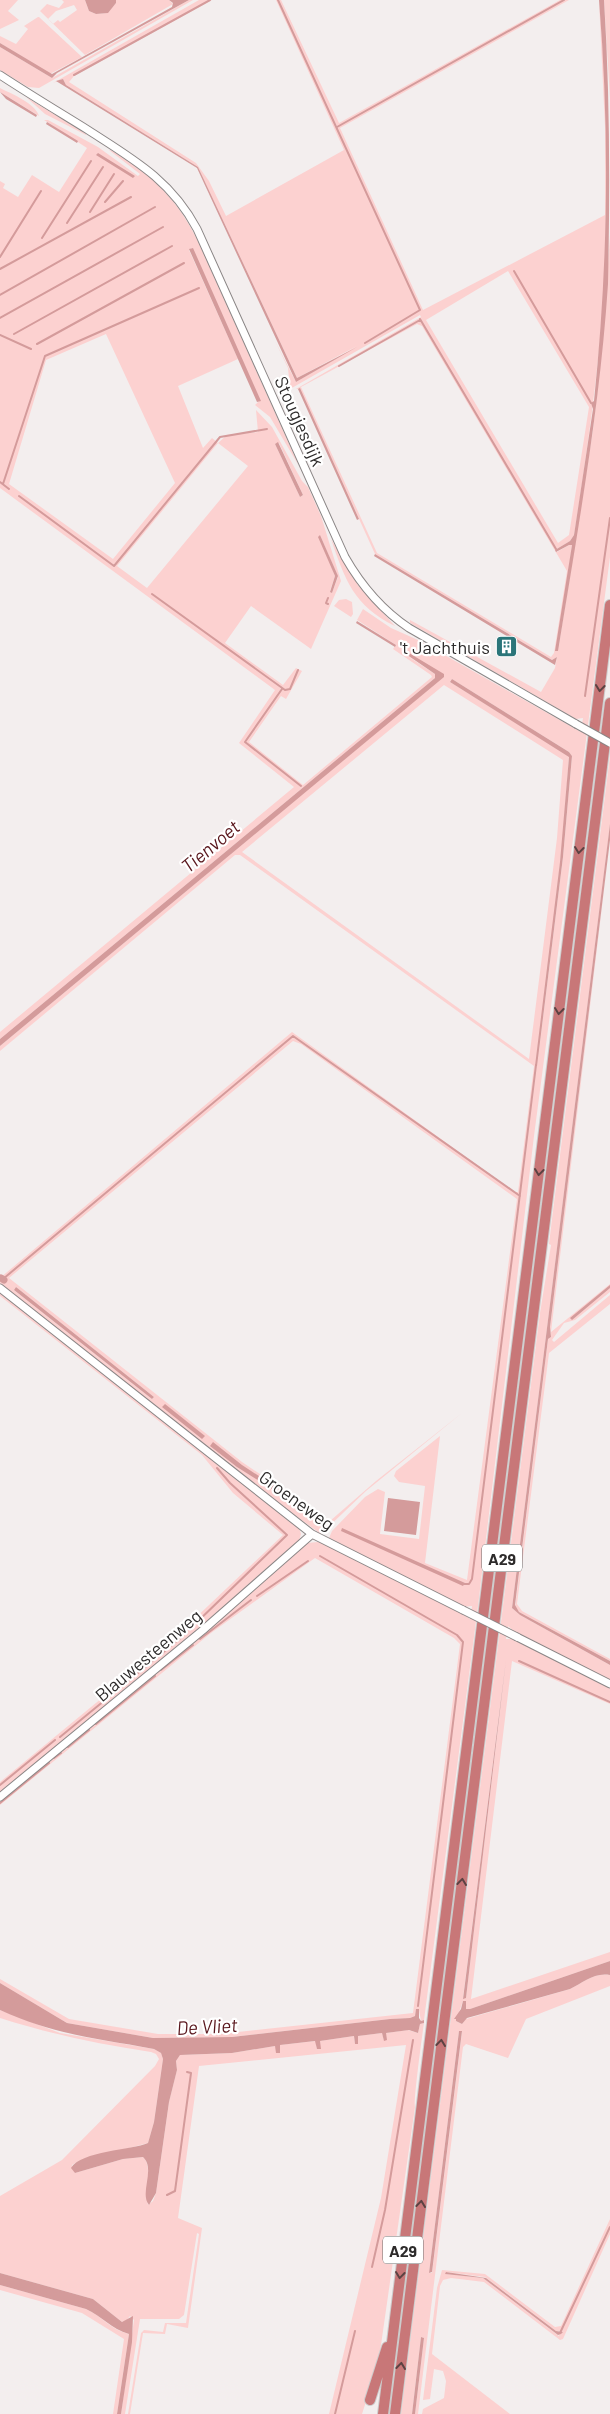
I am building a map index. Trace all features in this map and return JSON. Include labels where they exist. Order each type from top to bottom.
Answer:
[{"type":"highway","name":"A29","points":[[383,2414],[610,605]]},
{"type":"highway","name":"A29","points":[[395,2414],[610,703]]},
{"type":"highway","name":"A29","points":[[370,2400],[394,2324]]},
{"type":"street","name":"Stougjesdijk","points":[[0,75],[145,167],[166,184],[183,204],[197,229],[345,557],[370,594],[387,611],[409,628],[610,743]]},
{"type":"street","name":"Groeneweg","points":[[0,1288],[312,1534],[610,1684]]},
{"type":"street","name":"Blauwesteenweg","points":[[0,1797],[192,1638],[312,1534]]},
{"type":"shaded area","points":[[0,0],[18,0],[8,11],[19,20],[0,29]]},
{"type":"shaded area","points":[[62,0],[85,0],[89,11],[96,14],[107,13],[116,3],[116,0],[169,0],[173,4],[85,55],[53,24],[58,20],[60,22],[77,10],[74,5],[56,11],[48,19],[40,11],[47,4],[59,8],[64,2]]},
{"type":"shaded area","points":[[85,0],[116,0],[116,3],[108,13],[96,14],[89,11]]},
{"type":"shaded area","points":[[169,0],[189,0],[57,73],[52,78],[0,47],[0,43],[52,74],[172,7],[173,3]]},
{"type":"shaded area","points":[[189,0],[193,0],[39,88],[28,87],[0,70],[0,47],[52,78]]},
{"type":"shaded area","points":[[199,0],[212,0],[74,76],[69,82],[196,163],[209,181],[226,216],[344,150],[276,0],[281,0],[339,123],[560,0],[569,0],[340,128],[423,310],[605,215],[605,127],[599,0],[605,81],[608,188],[604,296],[596,376],[574,535],[570,541],[555,550],[557,552],[572,545],[558,651],[593,430],[603,339],[610,235],[610,557],[534,1136],[478,1606],[424,2020],[421,2021],[419,2010],[416,2010],[415,2016],[410,2018],[232,2037],[153,2038],[67,2023],[0,1983],[0,1979],[69,2019],[158,2034],[220,2034],[413,2013],[460,1644],[454,1638],[315,1558],[211,1633],[0,1805],[0,1799],[307,1543],[318,1542],[327,1545],[461,1612],[470,1619],[472,1606],[462,1607],[329,1538],[332,1531],[365,1497],[378,1489],[385,1492],[380,1534],[419,1539],[425,1486],[399,1482],[394,1476],[396,1471],[440,1436],[425,1563],[467,1580],[517,1199],[301,1044],[293,1041],[9,1278],[242,1462],[330,1521],[376,1481],[462,1413],[366,1491],[321,1534],[282,1506],[0,1284],[0,1278],[292,1032],[515,1192],[518,1192],[534,1066],[240,855],[235,855],[0,1051],[0,1046],[443,677],[403,653],[435,674],[435,678],[0,1039],[0,1032],[294,787],[239,743],[275,690],[0,488],[0,181],[5,184],[3,188],[18,197],[32,175],[59,192],[87,148],[44,120],[48,120],[98,147],[138,176],[140,174],[109,150],[121,156],[150,178],[177,206],[198,241],[299,466],[270,417],[255,405],[260,400],[192,248],[189,250],[238,359],[178,386],[203,448],[212,438],[218,443],[227,435],[258,432],[256,410],[272,427],[302,481],[308,487],[321,516],[341,581],[311,649],[251,606],[225,643],[283,685],[296,668],[302,671],[286,699],[281,696],[249,742],[303,785],[432,677],[393,649],[396,645],[357,620],[363,609],[391,628],[418,640],[581,732],[583,718],[576,719],[410,623],[410,620],[541,692],[555,668],[557,657],[552,660],[375,554],[300,389],[296,389],[421,317],[420,315],[290,389],[288,368],[275,341],[296,382],[357,346],[297,378],[198,167],[66,85],[63,79],[53,83]],"holes":[[[508,271],[589,407],[569,535],[558,543],[426,320]],[[417,324],[422,326],[567,571],[554,653],[551,657],[377,553],[301,387]],[[106,334],[175,483],[113,559],[9,484],[46,360]],[[218,443],[248,466],[147,588],[117,566]],[[279,443],[303,495],[300,497],[275,444]],[[320,535],[338,577],[332,593],[330,591],[335,576]],[[452,679],[569,752],[572,756],[563,857],[537,1066],[563,838],[569,756],[450,682]],[[444,685],[563,760],[557,838],[529,1059],[242,852]],[[16,1287],[154,1397],[152,1399],[14,1290]]]},
{"type":"shaded area","points":[[599,0],[604,0],[607,71],[609,177],[608,284],[600,376],[588,468],[558,651],[555,651],[572,545],[556,552],[555,550],[570,541],[574,535],[593,409],[591,403],[594,401],[599,351],[605,250],[606,151],[603,50]]},
{"type":"shaded area","points":[[604,0],[610,0],[610,98]]},
{"type":"shaded area","points":[[38,17],[82,57],[50,74],[0,43],[0,36],[16,44],[28,29],[24,26]]},
{"type":"shaded area","points":[[63,79],[66,85],[198,167],[297,378],[357,347],[296,382],[197,168],[56,81]]},
{"type":"shaded area","points":[[0,88],[28,103],[37,111],[39,116],[0,92]]},
{"type":"shaded area","points":[[0,92],[37,115],[36,117],[6,99]]},
{"type":"shaded area","points":[[26,97],[86,134],[86,135],[45,114]]},
{"type":"shaded area","points":[[47,122],[78,141],[77,143],[46,124]]},
{"type":"shaded area","points":[[98,153],[135,176],[133,178],[96,155]]},
{"type":"shaded area","points":[[193,248],[261,401],[257,402],[189,249]]},
{"type":"shaded area","points":[[300,388],[359,519],[357,520],[298,389]]},
{"type":"shaded area","points":[[278,442],[303,495],[300,497],[275,444]]},
{"type":"shaded area","points":[[320,535],[338,576],[332,593],[330,592],[335,576],[318,537]]},
{"type":"shaded area","points":[[331,539],[358,585],[395,626],[370,610],[360,600],[341,567]]},
{"type":"shaded area","points":[[375,554],[552,660],[557,657],[555,665],[374,556]]},
{"type":"shaded area","points":[[346,599],[352,602],[353,614],[351,617],[334,606],[339,600]]},
{"type":"shaded area","points":[[357,621],[396,645],[395,647],[356,623]]},
{"type":"shaded area","points":[[404,650],[444,674],[444,677],[0,1046],[0,1039],[435,678],[435,674],[403,652]]},
{"type":"shaded area","points":[[452,679],[569,752],[572,756],[563,857],[537,1066],[535,1066],[560,862],[569,757],[450,682]]},
{"type":"shaded area","points":[[610,756],[610,825],[512,1608],[520,1615],[610,1665],[610,1680],[517,1634],[508,1626],[506,1639],[516,1639],[610,1687],[610,1704],[512,1661],[471,1999],[610,1952],[610,1961],[470,2009],[466,2009],[466,2002],[463,2001],[456,2021],[462,2024],[466,2019],[570,1989],[599,1975],[610,1975],[610,1986],[526,2019],[508,2058],[466,2044],[463,2047],[418,2414],[415,2414],[424,2338],[421,2337],[412,2414],[401,2414],[540,1313],[551,1245],[549,1244]],"holes":[[[506,1660],[466,1998],[463,1998]],[[459,2031],[462,2032],[432,2273],[429,2273]]]},
{"type":"shaded area","points":[[610,824],[610,840],[550,1327],[551,1337],[548,1339],[515,1605],[519,1612],[610,1661],[610,1665],[520,1615],[512,1608]]},
{"type":"shaded area","points":[[610,840],[551,1332],[610,1284],[610,1292],[575,1320],[564,1323],[552,1340],[554,1342],[610,1295],[610,1304],[549,1353],[517,1604],[522,1611],[610,1659],[610,1661],[519,1612],[515,1607],[548,1339],[551,1337],[550,1327]]},
{"type":"shaded area","points":[[610,1285],[610,1288],[572,1320],[570,1318]]},
{"type":"shaded area","points":[[16,1287],[154,1397],[152,1399],[14,1290]]},
{"type":"shaded area","points":[[0,1291],[299,1528],[301,1534],[299,1541],[196,1632],[0,1793],[0,1782],[170,1642],[283,1535],[233,1493],[202,1455],[0,1296]]},
{"type":"shaded area","points":[[165,1404],[205,1436],[202,1439],[162,1407]]},
{"type":"shaded area","points":[[213,1442],[242,1465],[326,1520],[325,1522],[237,1467],[210,1446]]},
{"type":"shaded area","points":[[388,1498],[420,1502],[416,1535],[384,1531]]},
{"type":"shaded area","points":[[342,1528],[465,1583],[463,1586],[341,1531]]},
{"type":"shaded area","points":[[506,1660],[466,1998],[463,1999]]},
{"type":"shaded area","points":[[610,1961],[610,1975],[599,1975],[570,1989],[467,2018],[462,2024],[454,2019],[461,2009],[463,2001],[466,2001],[466,2009],[470,2009]]},
{"type":"shaded area","points":[[0,1983],[67,2023],[153,2038],[232,2037],[410,2018],[415,2016],[416,2009],[419,2009],[419,2018],[421,2021],[424,2020],[424,2023],[420,2024],[418,2033],[409,2030],[386,2033],[387,2040],[384,2041],[382,2033],[358,2036],[358,2044],[355,2044],[354,2036],[320,2041],[321,2049],[317,2049],[315,2041],[280,2045],[280,2053],[276,2053],[275,2046],[232,2053],[180,2055],[176,2061],[177,2070],[169,2102],[156,2193],[149,2205],[146,2200],[148,2168],[147,2162],[143,2157],[123,2159],[75,2173],[71,2168],[77,2162],[96,2154],[148,2143],[154,2122],[163,2059],[161,2053],[154,2049],[39,2025],[0,2010]]},
{"type":"shaded area","points":[[0,2010],[60,2033],[154,2049],[161,2053],[163,2059],[154,2122],[148,2143],[72,2165],[75,2173],[123,2159],[143,2157],[148,2166],[148,2205],[153,2201],[156,2193],[169,2102],[177,2070],[176,2061],[180,2055],[232,2053],[275,2046],[280,2053],[279,2045],[316,2041],[317,2049],[320,2049],[320,2041],[354,2036],[355,2044],[358,2043],[357,2036],[382,2033],[384,2040],[386,2033],[408,2030],[418,2033],[420,2024],[424,2023],[416,2082],[415,2107],[381,2345],[376,2371],[362,2414],[329,2414],[381,2198],[406,2045],[199,2066],[178,2218],[202,2228],[188,2328],[167,2324],[165,2334],[143,2333],[130,2414],[128,2414],[141,2333],[144,2330],[163,2332],[165,2323],[186,2323],[199,2234],[197,2233],[184,2315],[179,2319],[140,2319],[125,2414],[121,2414],[134,2320],[130,2316],[126,2321],[122,2322],[93,2299],[0,2273],[0,2196],[62,2160],[155,2066],[159,2059],[156,2054],[151,2052],[75,2038],[0,2018]]},
{"type":"shaded area","points":[[459,2031],[462,2031],[432,2272],[429,2273]]},
{"type":"shaded area","points":[[610,2219],[610,2234],[563,2339],[560,2340],[484,2282],[451,2278],[443,2280],[440,2286],[432,2354],[510,2414],[422,2414],[423,2409],[444,2398],[446,2381],[443,2371],[434,2369],[430,2399],[423,2400],[437,2288],[442,2270],[485,2274],[555,2327],[561,2326]],"holes":[[[446,2272],[485,2277],[556,2331],[560,2331],[559,2336],[483,2278],[446,2274]]]},
{"type":"shaded area","points":[[446,2272],[486,2278],[556,2331],[563,2332],[558,2335],[483,2278],[445,2274]]},
{"type":"shaded area","points":[[0,2273],[93,2299],[122,2322],[133,2316],[132,2342],[121,2414],[117,2414],[129,2334],[117,2329],[86,2309],[0,2285]]},
{"type":"shaded area","points":[[0,2285],[86,2309],[117,2329],[129,2334],[117,2414],[113,2414],[124,2339],[82,2313],[0,2290]]},
{"type":"shaded area","points":[[421,2337],[424,2338],[415,2414],[412,2414]]},
{"type":"waterway","points":[[74,75],[210,0]]},
{"type":"waterway","points":[[278,0],[420,310],[365,343]]},
{"type":"waterway","points":[[337,127],[564,0]]},
{"type":"waterway","points":[[42,238],[91,161]]},
{"type":"waterway","points":[[67,223],[103,167]]},
{"type":"waterway","points":[[90,212],[114,174]]},
{"type":"waterway","points":[[105,202],[123,181]]},
{"type":"waterway","points":[[0,257],[41,191]]},
{"type":"waterway","points":[[0,269],[131,197]]},
{"type":"waterway","points":[[0,295],[155,207]]},
{"type":"waterway","points":[[0,318],[163,227]]},
{"type":"waterway","points":[[14,334],[172,246]]},
{"type":"waterway","points":[[37,344],[184,263]]},
{"type":"waterway","points":[[514,271],[591,403]]},
{"type":"waterway","points":[[3,484],[45,356],[199,288]]},
{"type":"waterway","points":[[420,319],[556,549]]},
{"type":"waterway","points":[[339,366],[420,320]]},
{"type":"waterway","points":[[0,335],[31,349]]},
{"type":"waterway","points":[[19,496],[114,566],[220,437],[267,429]]},
{"type":"waterway","points":[[0,482],[9,489]]},
{"type":"waterway","points":[[585,696],[610,518]]},
{"type":"waterway","points":[[152,594],[285,690],[290,689],[298,670]]},
{"type":"waterway","points":[[328,598],[326,603],[328,604]]},
{"type":"waterway","points":[[282,689],[245,742],[301,786]]},
{"type":"waterway","points":[[3,1279],[293,1036],[520,1196]]},
{"type":"waterway","points":[[464,1584],[469,1584],[472,1579],[536,1065]]},
{"type":"waterway","points":[[193,1626],[287,1535],[230,1483],[217,1468]]},
{"type":"waterway","points":[[320,1556],[457,1635],[463,1642],[418,2006]]},
{"type":"waterway","points":[[257,1596],[308,1561]]},
{"type":"waterway","points":[[200,1639],[251,1600]]},
{"type":"waterway","points":[[60,1737],[183,1636]]},
{"type":"waterway","points":[[161,1670],[193,1645]]},
{"type":"waterway","points":[[519,1661],[610,1702]]},
{"type":"waterway","points":[[96,1724],[155,1676]]},
{"type":"waterway","points":[[68,1747],[89,1730]]},
{"type":"waterway","points":[[0,1785],[55,1740]]},
{"type":"waterway","points":[[54,1758],[61,1753]]},
{"type":"waterway","points":[[0,1803],[49,1763]]},
{"type":"waterway","points":[[372,2267],[385,2210],[413,2040]]},
{"type":"waterway","points":[[167,2195],[175,2191],[191,2073],[187,2072]]},
{"type":"waterway","points":[[560,2333],[610,2227]]},
{"type":"waterway","points":[[335,2414],[355,2331]]},
{"type":"place","name":"'t Jachthuis","points":[[506,647]]},
{"type":"water label","name":"Tienvoet","points":[[210,846]]},
{"type":"water label","name":"De Vliet","points":[[207,2026]]}]
